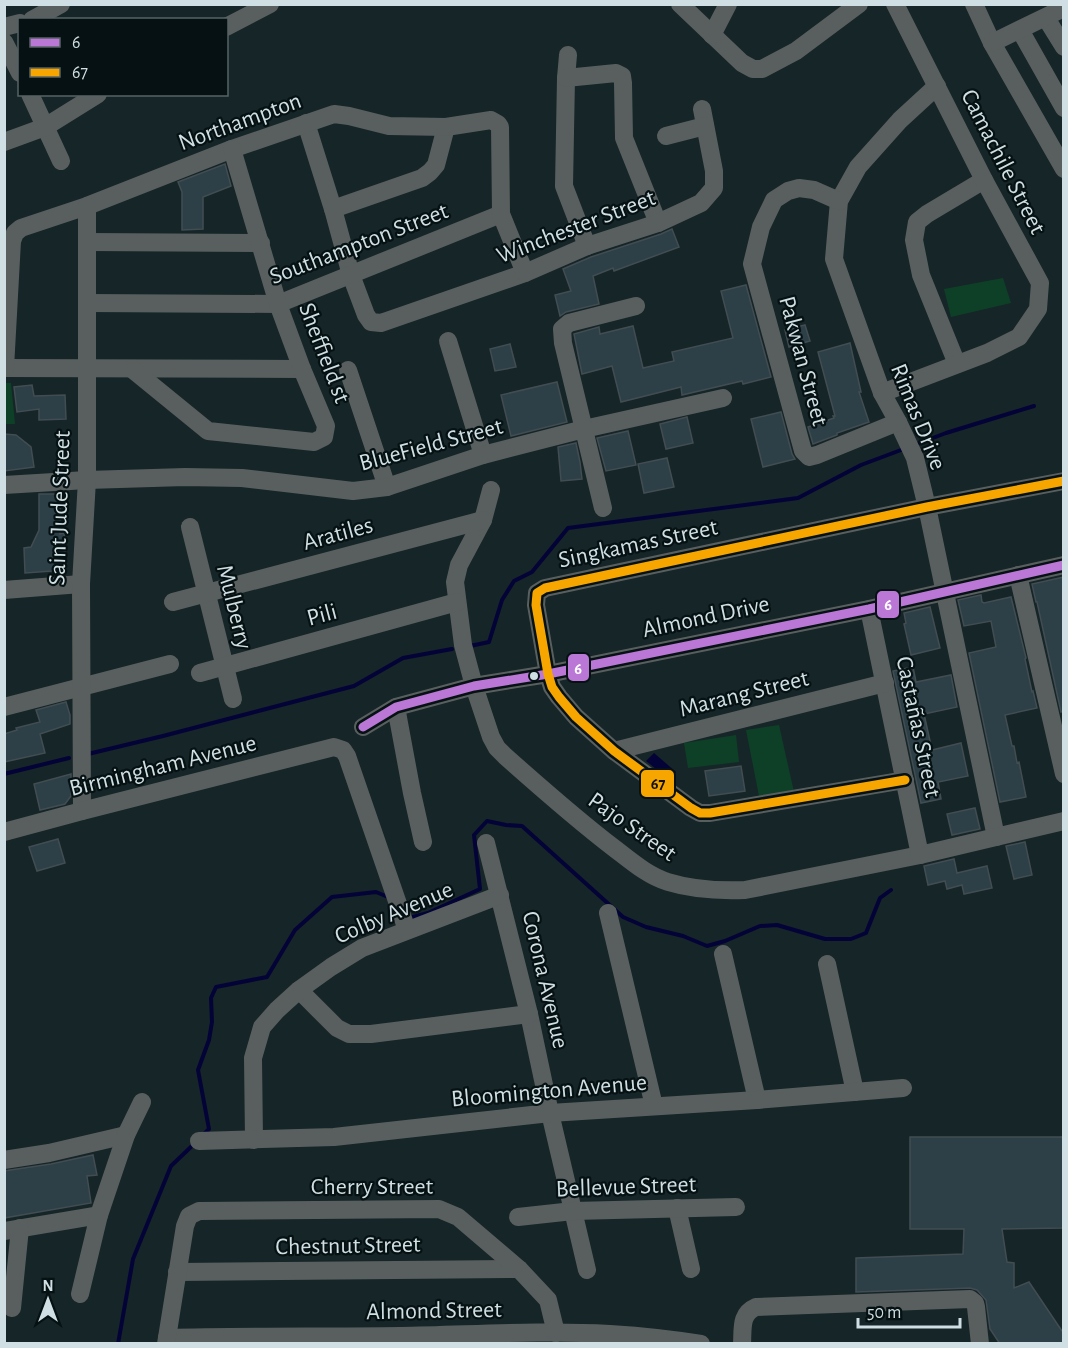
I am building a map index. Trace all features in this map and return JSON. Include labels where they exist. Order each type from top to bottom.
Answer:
[{"type":"street","points":[[36,18],[61,4]]},
{"type":"street","points":[[228,26],[270,4]]},
{"type":"street","points":[[680,4],[742,63],[753,69],[762,69],[796,51],[860,4]]},
{"type":"street","points":[[712,35],[728,4]]},
{"type":"street","name":"Camachile Street","points":[[882,393],[987,353],[1019,338],[1038,309],[1040,283],[984,180],[896,4]]},
{"type":"street","points":[[974,4],[992,43],[1064,169]]},
{"type":"street","points":[[992,43],[1064,8]]},
{"type":"street","points":[[1046,18],[1064,47]]},
{"type":"street","points":[[1020,30],[1064,108]]},
{"type":"street","points":[[4,42],[18,69]]},
{"type":"street","points":[[568,55],[564,186],[587,246]]},
{"type":"street","points":[[566,78],[616,73],[622,76],[624,138],[658,223]]},
{"type":"street","name":"Rimas Drive","points":[[937,86],[900,120],[858,167],[839,201],[834,259],[882,393],[915,458],[996,837]]},
{"type":"street","points":[[31,96],[61,161]]},
{"type":"street","points":[[4,142],[45,127],[95,96]]},
{"type":"street","name":"Northampton","points":[[5,368],[12,241],[15,233],[21,228],[87,206],[232,149],[334,114],[389,126],[446,127],[491,120],[498,124],[500,127],[501,214]]},
{"type":"street","name":"Winchester Street","points":[[351,275],[366,315],[372,322],[381,323],[525,273],[587,246],[658,223],[701,203],[714,188],[714,171],[704,117],[666,135]]},
{"type":"street","points":[[306,123],[351,275]]},
{"type":"street","points":[[333,209],[422,178],[436,165],[446,127]]},
{"type":"street","name":"Sheffield st","points":[[132,369],[208,431],[314,442],[324,437],[326,426],[278,304],[232,149]]},
{"type":"street","points":[[957,364],[921,275],[914,240],[917,222],[984,180]]},
{"type":"street","name":"Pakwan Street","points":[[839,201],[814,190],[799,188],[788,191],[774,200],[761,227],[752,264],[803,451],[809,457],[817,455],[898,422]]},
{"type":"street","name":"Saint Jude Street","points":[[82,811],[80,688],[81,584],[87,480],[87,206]]},
{"type":"street","points":[[501,214],[525,273]]},
{"type":"street","name":"Southampton Street","points":[[87,303],[278,304],[501,214]]},
{"type":"street","points":[[87,242],[261,243]]},
{"type":"street","points":[[603,508],[563,343],[562,329],[570,323],[636,306]]},
{"type":"street","points":[[448,341],[483,455]]},
{"type":"street","points":[[5,368],[302,369]]},
{"type":"street","points":[[348,370],[387,487]]},
{"type":"street","name":"BlueField Street","points":[[4,486],[87,480],[185,477],[242,478],[353,491],[387,487],[483,455],[584,429],[723,398]]},
{"type":"street","name":"Singkamas Street","points":[[905,780],[700,813],[614,751],[576,717],[559,697],[552,687],[548,674],[536,605],[537,593],[545,588],[927,507],[1064,481]]},
{"type":"street","name":"Pajo Street","points":[[490,490],[483,520],[459,565],[455,582],[463,645],[491,737],[505,756],[574,817],[640,868],[666,882],[691,888],[718,891],[745,890],[920,855],[1064,821]]},
{"type":"street","name":"Aratiles","points":[[173,602],[483,520]]},
{"type":"street","name":"Mulberry","points":[[190,527],[233,699]]},
{"type":"street","name":"Almond Drive","points":[[363,727],[396,707],[474,686],[548,674],[869,609],[1064,565]]},
{"type":"street","points":[[1018,575],[1064,774]]},
{"type":"street","points":[[4,590],[81,584]]},
{"type":"street","name":"Pili","points":[[200,673],[457,602]]},
{"type":"street","name":"Castañas Street","points":[[869,609],[920,855]]},
{"type":"street","points":[[4,706],[170,664]]},
{"type":"street","name":"Marang Street","points":[[614,751],[885,683]]},
{"type":"street","points":[[396,707],[423,842]]},
{"type":"street","name":"Birmingham Avenue","points":[[4,832],[334,747],[344,750],[347,756],[407,930]]},
{"type":"street","name":"Corona Avenue","points":[[486,843],[529,1014],[587,1270]]},
{"type":"street","name":"Colby Avenue","points":[[254,1140],[253,1058],[262,1027],[277,1010],[299,990],[362,948],[500,895]]},
{"type":"street","points":[[608,913],[654,1106]]},
{"type":"street","points":[[723,954],[757,1100]]},
{"type":"street","points":[[828,964],[855,1092]]},
{"type":"street","points":[[299,990],[337,1028],[349,1034],[371,1034],[529,1014]]},
{"type":"street","name":"Bloomington Avenue","points":[[199,1141],[334,1137],[550,1113],[903,1088]]},
{"type":"street","points":[[80,1294],[99,1215],[126,1135],[142,1102]]},
{"type":"street","points":[[4,1160],[49,1153],[126,1135]]},
{"type":"street","name":"Bellevue Street","points":[[518,1217],[573,1211],[736,1206]]},
{"type":"street","points":[[677,1208],[691,1269]]},
{"type":"street","name":"Cherry Street","points":[[177,1272],[185,1226],[189,1216],[200,1211],[438,1209],[458,1217],[519,1269],[548,1300],[556,1333]]},
{"type":"street","points":[[12,1308],[12,1229],[99,1215]]},
{"type":"street","name":"Chestnut Street","points":[[177,1272],[519,1269]]},
{"type":"street","points":[[166,1341],[177,1272]]},
{"type":"street","points":[[742,1344],[744,1317],[748,1310],[756,1307],[970,1299],[975,1302],[980,1344]]},
{"type":"street","name":"Almond Street","points":[[166,1341],[308,1341],[556,1333],[654,1337],[701,1344]]},
{"type":"green space","points":[[1003,278],[1011,303],[951,317],[944,289]]},
{"type":"green space","points":[[4,383],[11,383],[15,424],[5,424]]},
{"type":"green space","points":[[779,725],[794,792],[759,796],[746,730]]},
{"type":"green space","points":[[736,735],[739,762],[688,768],[684,743]]},
{"type":"shaded area","points":[[654,753],[676,772],[670,780],[646,761]]},
{"type":"building","points":[[225,164],[231,186],[203,197],[203,229],[182,230],[182,192],[178,182]]},
{"type":"building","points":[[672,229],[679,247],[614,271],[613,268],[593,276],[599,304],[566,312],[560,316],[555,295],[571,291],[563,269]]},
{"type":"building","points":[[746,285],[771,377],[743,384],[742,381],[682,395],[681,387],[621,402],[612,366],[582,374],[574,334],[599,327],[600,334],[633,326],[643,368],[674,361],[672,352],[733,338],[721,291]]},
{"type":"building","points":[[805,325],[810,341],[789,347],[785,330]]},
{"type":"building","points":[[850,343],[861,392],[859,392],[869,422],[813,444],[808,427],[835,416],[818,352]]},
{"type":"building","points":[[510,344],[516,367],[495,371],[490,349]]},
{"type":"building","points":[[557,382],[567,422],[511,436],[501,395]]},
{"type":"building","points":[[32,385],[34,396],[65,395],[66,419],[39,420],[39,409],[17,412],[14,387]]},
{"type":"building","points":[[781,412],[795,459],[763,467],[751,419]]},
{"type":"building","points":[[687,417],[693,443],[666,449],[660,424]]},
{"type":"building","points":[[628,431],[636,465],[606,471],[597,438]]},
{"type":"building","points":[[4,434],[16,435],[31,447],[34,467],[4,471]]},
{"type":"building","points":[[576,443],[582,479],[561,481],[558,447]]},
{"type":"building","points":[[667,458],[674,487],[644,493],[638,464]]},
{"type":"building","points":[[39,494],[60,494],[60,534],[64,533],[66,570],[25,573],[24,548],[31,547],[39,530]]},
{"type":"building","points":[[1064,577],[1064,711],[1061,712],[1032,584]]},
{"type":"building","points":[[981,595],[984,603],[1011,597],[1037,708],[1005,715],[1017,763],[1019,762],[1026,797],[1000,802],[969,653],[996,647],[991,621],[964,626],[958,600]]},
{"type":"building","points":[[930,607],[940,648],[911,655],[904,624],[906,623],[904,613]]},
{"type":"building","points":[[913,667],[916,682],[951,675],[957,707],[924,714],[932,750],[961,743],[968,776],[938,782],[941,799],[921,803],[893,671]]},
{"type":"building","points":[[66,702],[70,724],[40,734],[45,753],[4,762],[4,734],[17,730],[16,728],[40,722],[36,710]]},
{"type":"building","points":[[741,766],[745,791],[709,796],[705,771]]},
{"type":"building","points":[[71,774],[71,796],[65,804],[40,810],[34,784]]},
{"type":"building","points":[[975,808],[980,829],[952,835],[947,814]]},
{"type":"building","points":[[58,839],[65,863],[37,871],[29,847]]},
{"type":"building","points":[[1025,842],[1032,875],[1014,879],[1006,846]]},
{"type":"building","points":[[954,859],[957,873],[987,866],[992,888],[964,894],[962,885],[947,889],[945,881],[928,885],[924,866]]},
{"type":"building","points":[[910,1137],[1064,1137],[1064,1228],[1002,1229],[1007,1262],[1014,1263],[1014,1288],[1029,1282],[1064,1334],[1064,1344],[1000,1344],[990,1329],[986,1300],[977,1290],[970,1288],[856,1292],[856,1258],[963,1254],[964,1229],[910,1229]]},
{"type":"building","points":[[93,1155],[97,1175],[87,1176],[91,1203],[4,1218],[4,1171]]},
{"type":"waterway","points":[[917,444],[1034,406]]},
{"type":"waterway","points":[[470,646],[489,642],[502,600],[514,581],[532,572],[568,528],[798,498],[861,465],[901,450]]},
{"type":"waterway","points":[[88,754],[354,686],[403,658],[452,649]]},
{"type":"waterway","points":[[4,774],[69,758]]},
{"type":"waterway","points":[[409,918],[428,913],[480,889],[474,835],[487,821],[522,826],[623,917],[646,927],[683,936],[707,946],[760,926],[777,925],[825,939],[851,939],[866,933],[880,898],[891,890]]},
{"type":"waterway","points":[[204,1134],[209,1129],[198,1070],[209,1040],[212,1022],[211,998],[216,987],[267,977],[295,930],[332,897],[376,892],[388,897]]},
{"type":"waterway","points":[[118,1344],[133,1259],[171,1166],[194,1144]]},
{"type":"transit line","name":"67","points":[[905,780],[700,813],[614,751],[576,717],[559,697],[552,687],[548,674],[536,605],[537,593],[545,588],[927,507],[1064,481]]},
{"type":"transit line","name":"6","points":[[363,727],[396,707],[474,686],[548,674],[869,609],[1064,565]]}]
